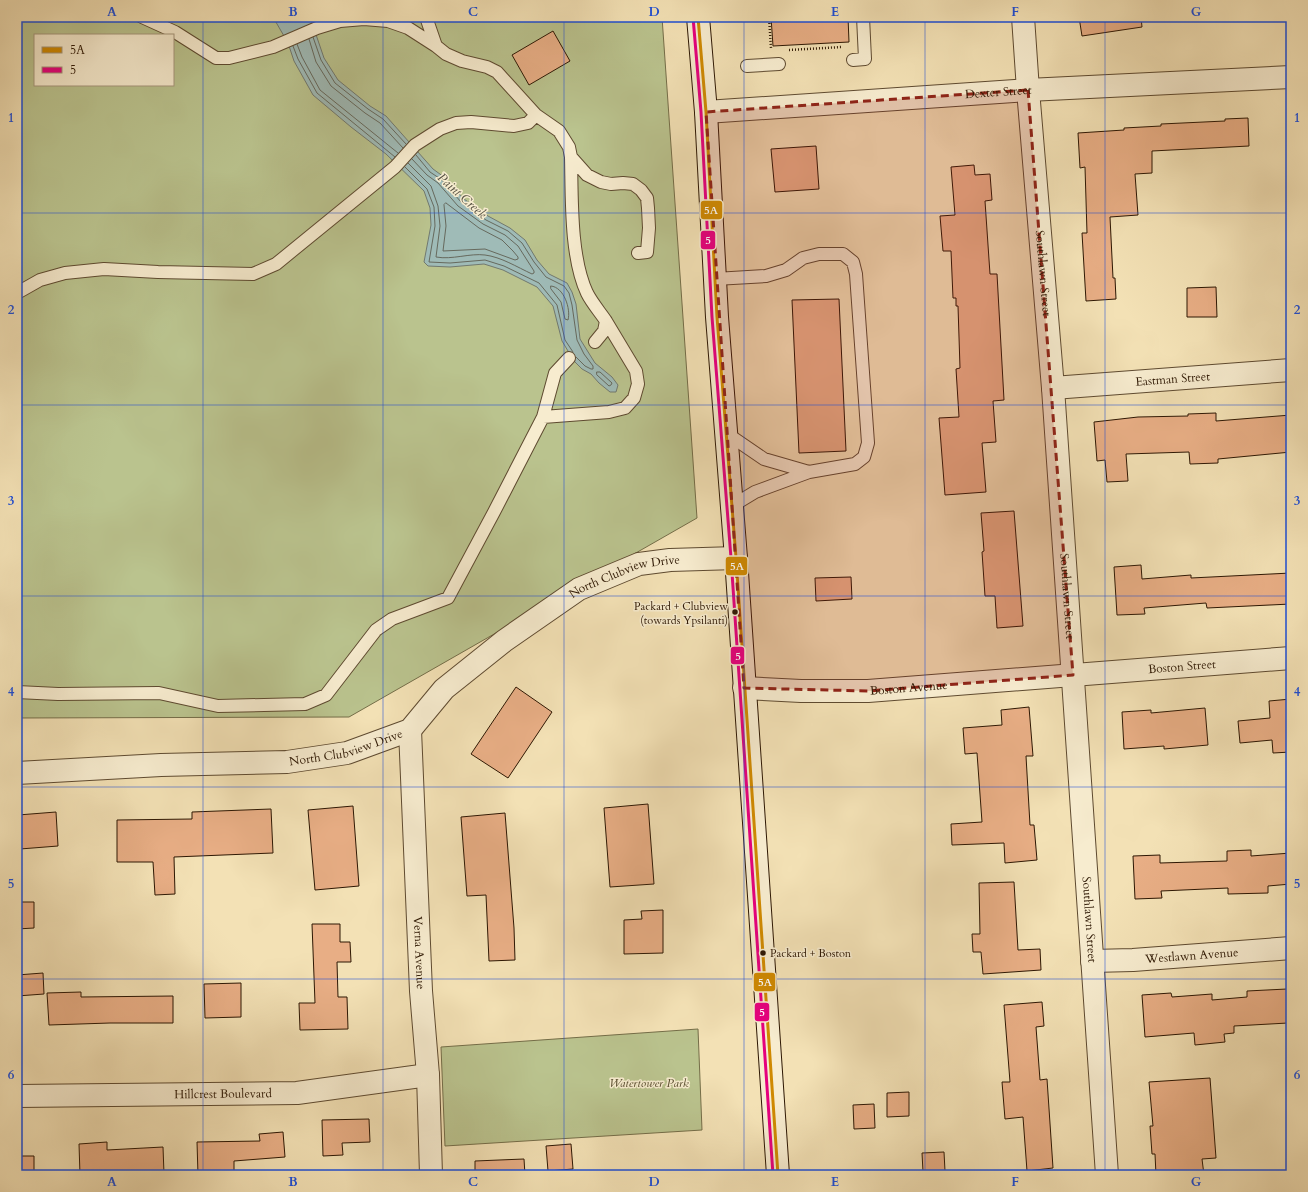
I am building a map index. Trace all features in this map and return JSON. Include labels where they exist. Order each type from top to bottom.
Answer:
[{"type":"street","points":[[698,17],[706,112],[715,279],[736,558],[778,1175]]},
{"type":"street","name":"Southlawn Street","points":[[1024,17],[1028,90],[1053,388],[1107,1175]]},
{"type":"street","name":"Dexter Street","points":[[706,112],[1028,90],[1291,77]]},
{"type":"street","name":"Eastman Street","points":[[1053,388],[1291,370]]},
{"type":"street","name":"North Clubview Drive","points":[[17,773],[161,765],[287,762],[347,753],[410,730],[444,689],[504,641],[579,589],[639,564],[670,560],[736,558]]},
{"type":"street","name":"Boston Street","points":[[1073,675],[1291,658]]},
{"type":"street","name":"Boston Avenue","points":[[744,688],[801,691],[868,691],[1073,675]]},
{"type":"street","name":"Verna Avenue","points":[[410,730],[421,991],[428,1075],[431,1175]]},
{"type":"street","name":"Westlawn Avenue","points":[[1092,961],[1133,960],[1291,948]]},
{"type":"street","name":"Hillcrest Boulevard","points":[[17,1096],[297,1093],[428,1075]]},
{"type":"lane","points":[[142,17],[175,32],[216,58],[229,58],[273,46],[317,28],[340,21],[364,19],[388,21],[408,28],[446,54],[462,61],[487,67],[497,72],[536,115],[559,131],[569,147],[571,156],[574,226],[578,264],[587,293],[636,371],[638,384],[634,398],[625,408],[609,412],[543,418]]},
{"type":"lane","points":[[426,17],[436,46]]},
{"type":"lane","points":[[853,60],[865,59],[863,17]]},
{"type":"lane","points":[[747,66],[778,64]]},
{"type":"lane","points":[[17,294],[40,280],[65,273],[104,269],[166,273],[253,274],[276,264],[395,167],[414,145],[440,129],[456,123],[471,122],[514,126],[528,123],[536,115]]},
{"type":"lane","points":[[571,156],[587,175],[601,182],[611,184],[633,184],[641,190],[647,198],[649,228],[647,252],[638,252]]},
{"type":"lane","points":[[715,279],[766,276],[786,270],[804,258],[819,254],[843,254],[853,262],[856,274],[868,443],[864,457],[855,464],[809,472],[756,492],[732,506]]},
{"type":"lane","points":[[595,342],[604,331],[606,321]]},
{"type":"lane","points":[[17,692],[58,694],[159,693],[218,706],[305,704],[326,695],[376,630],[392,619],[448,598],[543,418],[556,373],[569,358]]},
{"type":"lane","points":[[726,433],[764,459],[809,472]]},
{"type":"path","points":[[769,17],[771,51]]},
{"type":"path","points":[[786,50],[846,47]]},
{"type":"highlighted area","points":[[1028,90],[1073,675],[868,691],[744,688],[706,112]]},
{"type":"green space","points":[[17,17],[662,17],[697,518],[349,717],[17,718]]},
{"type":"green space","name":"Watertower Park","points":[[698,1029],[702,1130],[445,1146],[441,1047]]},
{"type":"water","points":[[273,17],[310,17],[324,58],[338,80],[370,106],[386,116],[433,169],[444,177],[464,199],[488,216],[510,228],[525,240],[537,260],[549,274],[567,283],[576,304],[580,339],[595,363],[612,377],[618,385],[616,392],[610,392],[591,374],[582,369],[574,361],[562,341],[553,306],[537,287],[503,270],[484,264],[450,267],[428,266],[424,262],[431,225],[430,208],[424,191],[386,154],[313,95],[294,61],[288,43]]},
{"type":"building","points":[[771,17],[848,17],[849,42],[773,46]]},
{"type":"building","points":[[1079,17],[1141,17],[1142,27],[1082,36]]},
{"type":"building","points":[[553,31],[570,61],[529,85],[512,55]]},
{"type":"building","points":[[1248,118],[1249,146],[1152,151],[1152,173],[1135,174],[1138,215],[1110,217],[1113,278],[1115,278],[1116,299],[1086,301],[1082,233],[1087,233],[1085,167],[1080,168],[1078,133],[1161,126],[1161,124],[1225,121],[1225,119]]},
{"type":"building","points":[[816,146],[819,189],[775,192],[771,149]]},
{"type":"building","points":[[974,165],[975,175],[990,174],[992,200],[985,201],[990,274],[997,274],[1004,400],[993,401],[996,442],[982,443],[986,492],[945,495],[939,418],[959,417],[956,369],[960,368],[958,306],[956,306],[956,298],[953,298],[951,251],[943,251],[940,216],[955,215],[951,167]]},
{"type":"building","points":[[1216,287],[1217,317],[1187,317],[1187,288]]},
{"type":"building","points":[[839,299],[846,451],[799,453],[792,300]]},
{"type":"building","points":[[1216,413],[1216,421],[1291,415],[1291,452],[1218,459],[1218,463],[1190,464],[1189,452],[1126,454],[1128,481],[1107,482],[1105,460],[1097,461],[1094,422],[1138,417],[1188,416],[1188,414]]},
{"type":"building","points":[[1014,511],[1023,626],[997,628],[995,596],[985,596],[981,513]]},
{"type":"building","points":[[1141,565],[1142,579],[1191,575],[1191,578],[1291,573],[1291,604],[1207,608],[1206,603],[1144,608],[1145,614],[1117,615],[1114,567]]},
{"type":"building","points":[[851,577],[852,599],[816,601],[815,578]]},
{"type":"building","points":[[516,687],[552,712],[508,778],[471,754]]},
{"type":"building","points":[[1291,699],[1291,752],[1273,753],[1272,740],[1240,743],[1238,721],[1270,718],[1269,701]]},
{"type":"building","points":[[1029,707],[1033,756],[1026,756],[1030,825],[1034,825],[1037,860],[1005,863],[1004,843],[952,845],[951,824],[982,822],[977,753],[965,754],[963,728],[1002,725],[1001,710]]},
{"type":"building","points":[[1205,708],[1208,745],[1164,749],[1164,746],[1124,749],[1122,712],[1151,710],[1151,713]]},
{"type":"building","points":[[648,804],[654,884],[610,887],[604,808]]},
{"type":"building","points":[[353,806],[359,886],[315,890],[308,810]]},
{"type":"building","points":[[271,809],[273,853],[174,857],[175,894],[155,895],[153,862],[117,862],[117,820],[192,819],[192,812]]},
{"type":"building","points":[[56,812],[58,846],[20,849],[18,815]]},
{"type":"building","points":[[505,813],[515,960],[489,961],[486,895],[467,896],[461,817]]},
{"type":"building","points":[[1251,850],[1251,856],[1291,853],[1291,884],[1268,886],[1268,893],[1228,894],[1228,888],[1161,891],[1162,898],[1135,899],[1133,856],[1160,855],[1160,863],[1227,861],[1227,851]]},
{"type":"building","points":[[1014,882],[1018,950],[1040,949],[1041,970],[983,974],[981,952],[973,952],[972,934],[980,934],[979,883]]},
{"type":"building","points":[[17,902],[34,902],[34,928],[17,929]]},
{"type":"building","points":[[663,910],[663,953],[624,954],[624,920],[642,919],[641,911]]},
{"type":"building","points":[[312,924],[340,924],[340,942],[350,942],[351,962],[337,962],[338,997],[347,997],[348,1029],[300,1030],[299,1003],[315,1003]]},
{"type":"building","points":[[43,973],[44,994],[17,996],[17,975]]},
{"type":"building","points":[[241,983],[241,1017],[205,1018],[204,984]]},
{"type":"building","points":[[1287,989],[1288,1023],[1234,1026],[1234,1033],[1224,1034],[1225,1042],[1195,1045],[1194,1033],[1145,1037],[1142,995],[1171,993],[1172,997],[1212,994],[1212,1000],[1247,997],[1247,991]]},
{"type":"building","points":[[81,992],[81,997],[173,996],[173,1023],[49,1025],[47,993]]},
{"type":"building","points":[[1042,1002],[1044,1026],[1036,1027],[1040,1080],[1047,1079],[1053,1168],[1027,1171],[1023,1117],[1005,1119],[1002,1082],[1010,1082],[1004,1005]]},
{"type":"building","points":[[1210,1078],[1216,1158],[1202,1159],[1204,1175],[1156,1175],[1155,1154],[1152,1154],[1150,1126],[1153,1126],[1149,1082]]},
{"type":"building","points":[[909,1092],[909,1116],[887,1117],[887,1093]]},
{"type":"building","points":[[874,1104],[875,1128],[854,1129],[853,1105]]},
{"type":"building","points":[[369,1119],[370,1142],[342,1143],[343,1155],[323,1156],[322,1120]]},
{"type":"building","points":[[283,1132],[285,1157],[234,1161],[234,1175],[198,1175],[197,1142],[260,1141],[259,1134]]},
{"type":"building","points":[[107,1142],[107,1150],[163,1147],[164,1174],[80,1175],[79,1144]]},
{"type":"building","points":[[571,1144],[573,1169],[548,1171],[546,1146]]},
{"type":"building","points":[[944,1152],[945,1171],[923,1172],[922,1153]]},
{"type":"building","points":[[17,1156],[34,1156],[34,1175],[17,1175]]},
{"type":"building","points":[[524,1159],[525,1175],[475,1175],[475,1161]]},
{"type":"transit line","name":"5","points":[[693,17],[701,112],[712,317],[731,558],[773,1175]]},
{"type":"transit line","name":"5A","points":[[698,17],[706,112],[717,317],[736,558],[778,1175]]},
{"type":"place","name":"Packard + Clubview (towards Ypsilanti)","points":[[735,612]]},
{"type":"place","name":"Packard + Boston","points":[[763,953]]},
{"type":"water label","name":"Paint Creek","points":[[462,196]]}]
